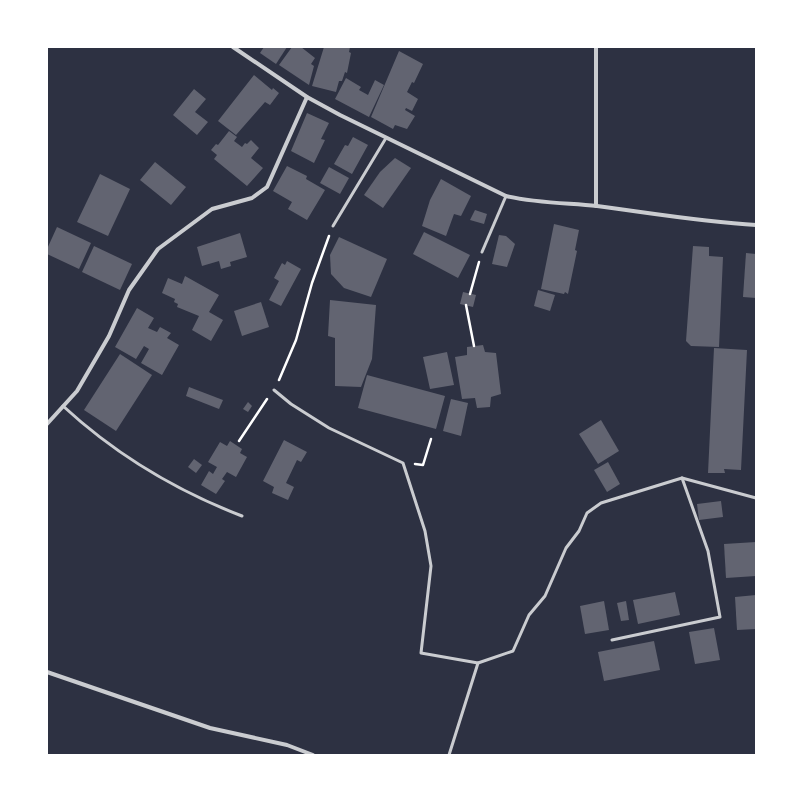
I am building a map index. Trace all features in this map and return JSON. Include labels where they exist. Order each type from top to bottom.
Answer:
[{"type":"street","points":[[233,47],[307,97],[386,138],[506,196],[523,200],[596,206],[731,224],[756,225]]},
{"type":"street","points":[[596,47],[596,206]]},
{"type":"street","points":[[47,424],[77,391],[108,336],[129,290],[158,249],[212,209],[252,198],[267,187],[307,97]]},
{"type":"street","points":[[47,672],[210,728],[287,745],[313,755]]},
{"type":"lane","points":[[333,226],[386,138]]},
{"type":"lane","points":[[482,252],[506,196]]},
{"type":"lane","points":[[274,390],[291,404],[329,428],[403,463],[425,531],[431,566],[421,653],[478,662],[513,651],[529,615],[545,596],[566,548],[579,531],[587,513],[601,503],[682,478],[756,498]]},
{"type":"lane","points":[[63,406],[82,423],[155,475],[205,502],[242,516]]},
{"type":"lane","points":[[612,640],[720,618],[708,551],[682,478]]},
{"type":"lane","points":[[449,755],[478,662]]},
{"type":"path","points":[[240,441],[274,390],[284,371],[296,340],[312,283],[333,226]]},
{"type":"path","points":[[470,294],[482,252]]},
{"type":"path","points":[[466,305],[474,346]]},
{"type":"path","points":[[403,463],[423,465],[431,439]]},
{"type":"building","points":[[264,47],[287,47],[276,64],[260,53]]},
{"type":"building","points":[[292,47],[301,47],[315,58],[311,64],[314,66],[309,85],[279,65]]},
{"type":"building","points":[[324,47],[350,47],[349,52],[351,53],[347,73],[345,72],[342,81],[339,81],[336,92],[312,86]]},
{"type":"building","points":[[399,51],[423,64],[414,83],[412,82],[407,92],[418,99],[412,111],[406,108],[405,110],[415,116],[407,129],[395,125],[393,129],[371,117]]},
{"type":"building","points":[[254,75],[272,90],[273,88],[279,93],[270,105],[265,102],[236,135],[218,121]]},
{"type":"building","points":[[346,78],[361,87],[359,90],[368,95],[375,80],[384,85],[369,117],[335,99]]},
{"type":"building","points":[[194,89],[206,99],[195,112],[208,122],[197,135],[173,115]]},
{"type":"building","points":[[307,113],[329,123],[321,139],[325,140],[314,163],[291,151]]},
{"type":"building","points":[[229,131],[237,137],[234,141],[242,147],[245,143],[247,144],[251,140],[259,148],[251,158],[263,168],[247,186],[214,159],[217,155],[211,150],[216,144],[218,145]]},
{"type":"building","points":[[353,137],[368,145],[352,174],[334,164],[345,145],[348,146]]},
{"type":"building","points":[[395,158],[411,168],[383,208],[364,195],[380,172]]},
{"type":"building","points":[[155,162],[186,187],[171,205],[140,180]]},
{"type":"building","points":[[287,166],[307,176],[306,179],[325,190],[307,220],[288,209],[292,202],[273,191]]},
{"type":"building","points":[[329,167],[349,178],[340,194],[320,183]]},
{"type":"building","points":[[100,174],[130,189],[108,236],[77,222]]},
{"type":"building","points":[[441,179],[471,196],[461,216],[454,214],[446,236],[422,226],[430,200]]},
{"type":"building","points":[[475,210],[487,214],[484,224],[470,220]]},
{"type":"building","points":[[554,224],[579,230],[575,250],[577,251],[568,294],[565,292],[564,294],[541,289]]},
{"type":"building","points":[[57,227],[91,243],[79,269],[47,254],[47,249]]},
{"type":"building","points":[[424,232],[470,255],[458,278],[413,254]]},
{"type":"building","points":[[240,233],[247,257],[230,262],[231,266],[221,269],[219,261],[202,266],[197,247]]},
{"type":"building","points":[[499,235],[506,236],[515,244],[507,267],[492,264]]},
{"type":"building","points":[[339,237],[387,259],[371,297],[344,288],[331,274],[330,255]]},
{"type":"building","points":[[94,246],[132,264],[120,290],[82,272]]},
{"type":"building","points":[[693,246],[709,247],[709,256],[723,257],[719,347],[691,346],[686,341]]},
{"type":"building","points":[[746,253],[756,254],[756,298],[743,297]]},
{"type":"building","points":[[287,261],[301,269],[281,306],[269,300],[279,281],[274,278],[282,263],[285,265]]},
{"type":"building","points":[[185,276],[219,295],[209,312],[223,320],[211,341],[192,330],[199,316],[177,307],[178,304],[174,302],[175,299],[162,293],[168,278],[182,284]]},
{"type":"building","points":[[538,290],[555,295],[550,311],[534,306]]},
{"type":"building","points":[[463,292],[476,295],[473,307],[460,304]]},
{"type":"building","points":[[330,300],[376,305],[372,359],[361,387],[335,386],[335,338],[328,336]]},
{"type":"building","points":[[261,302],[269,327],[242,336],[234,311]]},
{"type":"building","points":[[137,308],[154,318],[148,328],[157,332],[160,327],[171,333],[167,338],[179,345],[162,375],[141,363],[149,349],[144,346],[136,359],[115,347]]},
{"type":"building","points":[[483,345],[485,352],[496,353],[501,394],[491,397],[490,407],[477,408],[475,398],[462,399],[455,357],[467,355],[467,347]]},
{"type":"building","points":[[714,348],[747,350],[741,470],[724,469],[725,473],[708,473]]},
{"type":"building","points":[[447,352],[454,385],[430,389],[423,357]]},
{"type":"building","points":[[120,354],[152,375],[116,431],[84,410]]},
{"type":"building","points":[[367,375],[445,396],[436,429],[358,408]]},
{"type":"building","points":[[189,387],[223,400],[219,409],[186,396]]},
{"type":"building","points":[[451,399],[468,403],[461,436],[443,431]]},
{"type":"building","points":[[248,402],[252,406],[248,412],[243,409]]},
{"type":"building","points":[[601,420],[619,451],[598,464],[579,434]]},
{"type":"building","points":[[284,440],[307,452],[301,462],[297,460],[286,483],[294,487],[288,500],[272,493],[274,487],[263,481]]},
{"type":"building","points":[[230,441],[242,449],[240,453],[247,457],[236,477],[227,472],[222,479],[225,481],[216,494],[201,485],[209,471],[213,474],[217,467],[208,462],[220,442],[227,446]]},
{"type":"building","points":[[194,459],[202,465],[196,473],[188,467]]},
{"type":"building","points":[[608,462],[620,484],[607,492],[594,470]]},
{"type":"building","points":[[721,501],[723,517],[699,520],[697,504]]},
{"type":"building","points":[[756,542],[756,576],[726,578],[724,544]]},
{"type":"building","points":[[675,592],[680,615],[638,624],[633,600]]},
{"type":"building","points":[[756,595],[756,629],[737,630],[735,597]]},
{"type":"building","points":[[604,601],[609,630],[585,634],[580,606]]},
{"type":"building","points":[[626,601],[629,620],[621,621],[617,603]]},
{"type":"building","points":[[714,628],[720,660],[695,664],[689,632]]},
{"type":"building","points":[[654,641],[660,670],[604,681],[598,652]]}]
